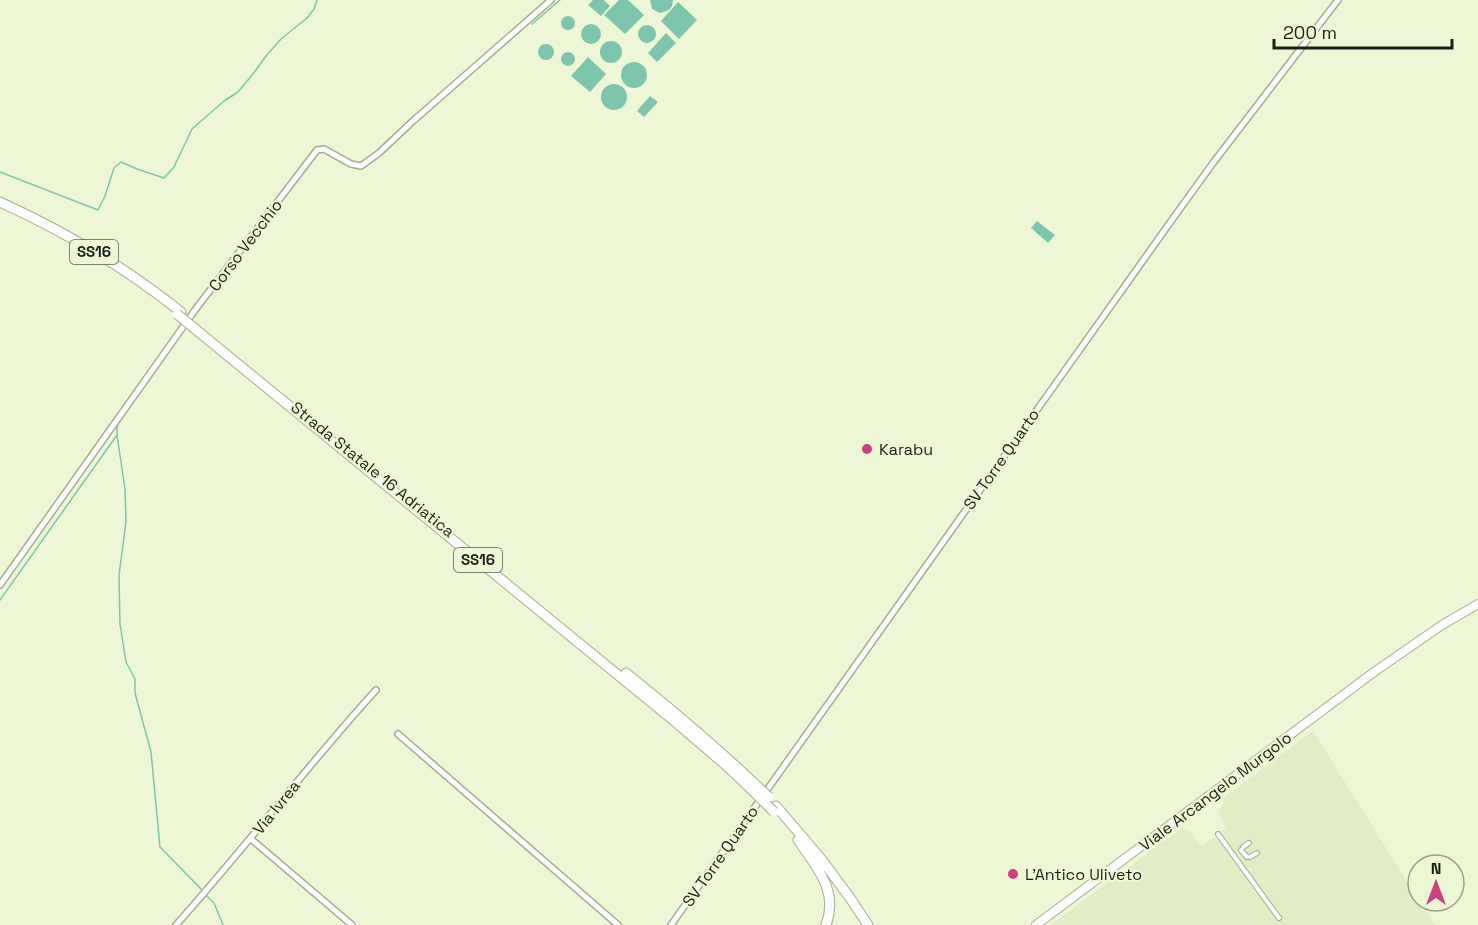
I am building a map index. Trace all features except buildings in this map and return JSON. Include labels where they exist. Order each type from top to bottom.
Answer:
[{"type":"highway","name":"Strada Statale 16 Adriatica","points":[[0,202],[81,243],[163,298],[755,788],[822,860],[825,873]]},
{"type":"highway","name":"Strada Statale 16 Adriatica","points":[[0,208],[80,248],[179,313]]},
{"type":"highway","name":"Strada Statale 16 Adriatica","points":[[775,809],[825,873],[861,925]]},
{"type":"highway","name":"Strada Statale 16 Adriatica","points":[[833,885],[868,925]]},
{"type":"highway","points":[[826,925],[833,885]]},
{"type":"main road","name":"Viale Arcangelo Murgolo","points":[[1036,925],[1374,672],[1442,625],[1478,604]]},
{"type":"street","name":"Corso Vecchio","points":[[0,585],[195,310],[316,150],[324,149],[351,165],[361,166],[380,153],[551,0]]},
{"type":"street","name":"SV Torre Quarto","points":[[671,925],[1200,181],[1338,0]]},
{"type":"street","name":"Via Ivrea","points":[[176,925],[376,690]]},
{"type":"street","points":[[398,734],[618,925]]},
{"type":"street","points":[[1218,834],[1238,858],[1279,918]]},
{"type":"street","points":[[251,838],[352,925]]},
{"type":"street","points":[[1249,843],[1242,848],[1248,857],[1257,853]]},
{"type":"shaded area","points":[[593,0],[604,0],[610,6],[601,16],[588,5]]},
{"type":"shaded area","points":[[619,0],[628,0],[644,15],[625,34],[604,15]]},
{"type":"shaded area","points":[[650,0],[673,0],[669,10],[660,13],[652,9]]},
{"type":"shaded area","points":[[678,2],[697,20],[679,39],[661,21]]},
{"type":"shaded area","points":[[565,16],[571,16],[575,23],[571,30],[565,30],[561,26],[561,20]]},
{"type":"shaded area","points":[[591,24],[598,27],[601,34],[598,41],[591,44],[584,41],[581,34],[584,27]]},
{"type":"shaded area","points":[[647,25],[653,28],[656,34],[653,40],[647,43],[641,40],[638,34],[641,28]]},
{"type":"shaded area","points":[[666,33],[676,43],[657,62],[648,53]]},
{"type":"shaded area","points":[[607,41],[615,41],[622,48],[622,56],[615,63],[607,63],[600,56],[600,48]]},
{"type":"shaded area","points":[[546,44],[554,52],[546,60],[538,52]]},
{"type":"shaded area","points":[[565,52],[571,52],[575,59],[571,66],[565,66],[561,62],[561,56]]},
{"type":"shaded area","points":[[588,57],[606,74],[590,92],[571,76]]},
{"type":"shaded area","points":[[634,62],[643,66],[647,75],[643,84],[634,88],[625,84],[621,75],[625,66]]},
{"type":"shaded area","points":[[614,84],[623,88],[627,97],[623,106],[614,110],[605,106],[601,97],[605,88]]},
{"type":"shaded area","points":[[650,96],[658,102],[644,117],[637,111]]},
{"type":"shaded area","points":[[1037,221],[1055,235],[1048,243],[1031,228]]},
{"type":"shaded area","points":[[1313,731],[1406,880],[1406,913],[1428,913],[1435,925],[1050,925],[1183,827],[1202,846],[1226,828],[1217,810],[1224,804],[1222,799]]},
{"type":"waterway","points":[[0,172],[98,210],[114,168],[121,162],[164,178],[174,167],[192,129],[238,92],[281,39],[307,18],[317,0]]},
{"type":"waterway","points":[[532,24],[560,0]]},
{"type":"waterway","points":[[0,600],[117,435],[118,424]]},
{"type":"waterway","points":[[117,435],[125,489],[126,522],[119,575],[120,624],[126,662],[135,679],[135,693],[151,752],[160,847],[203,891]]},
{"type":"waterway","points":[[206,895],[214,903],[223,925]]},
{"type":"place","name":"Karabu","points":[[867,449]]},
{"type":"place","name":"L'Antico Uliveto","points":[[1013,874]]}]
